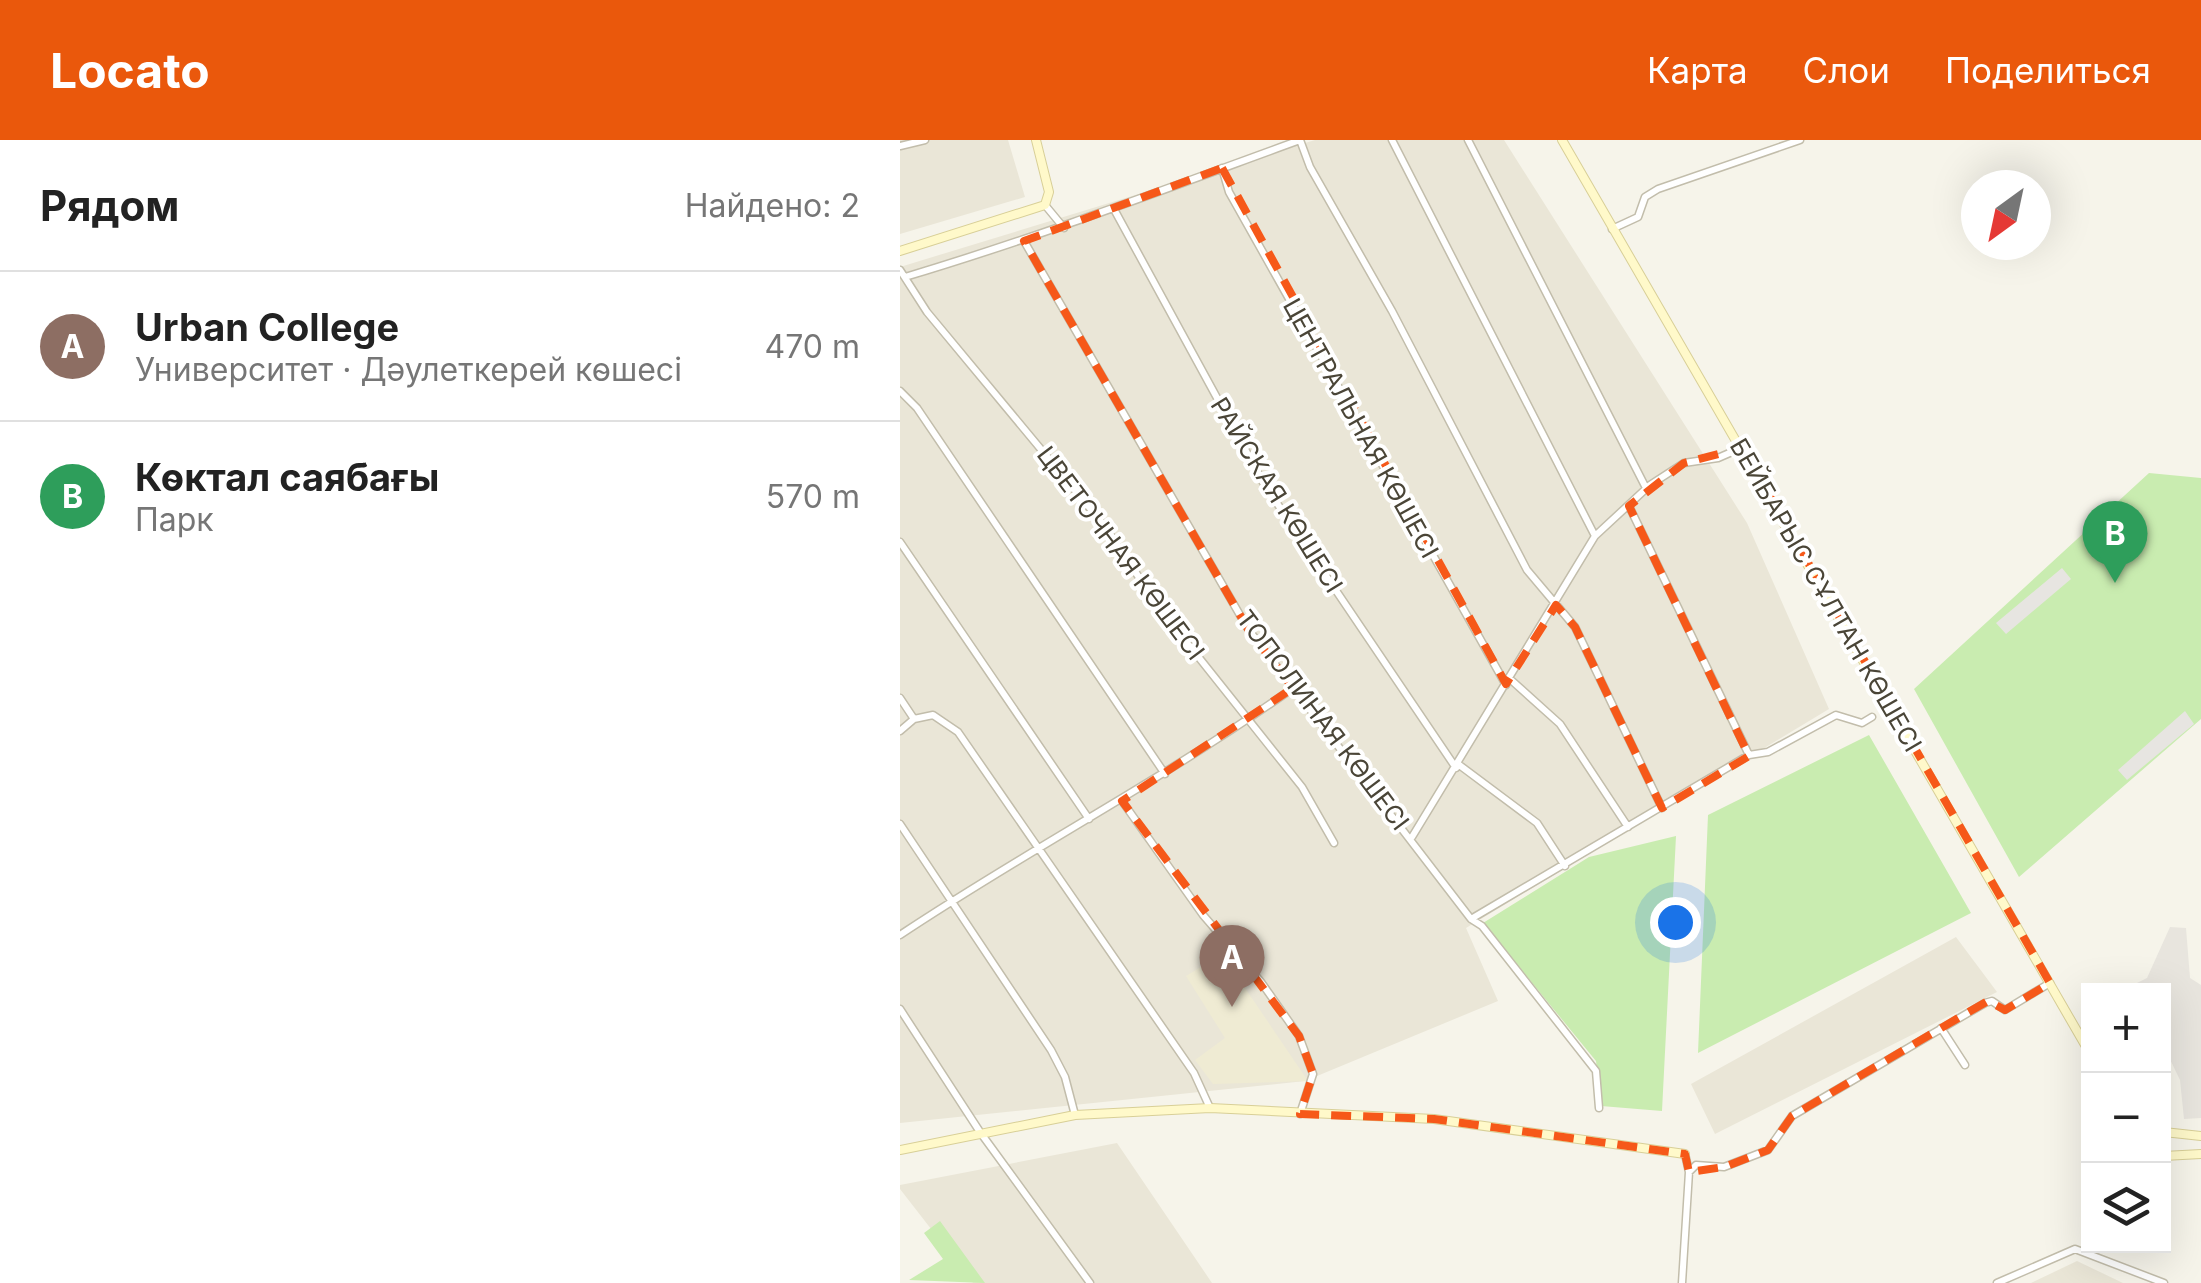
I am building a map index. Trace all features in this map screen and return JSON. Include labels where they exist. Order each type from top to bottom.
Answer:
[{"type":"street","points":[[900,146],[924,140]]},
{"type":"street","points":[[1036,140],[1049,192],[1046,205]]},
{"type":"street","points":[[902,273],[1024,242],[1300,140],[1310,167],[1392,311],[1527,570],[1575,627],[1662,808]]},
{"type":"street","points":[[1392,140],[1594,536]]},
{"type":"street","points":[[1468,140],[1646,488]]},
{"type":"street","name":"БЕЙБАРЫС СҰЛТАН КӨШЕСІ","points":[[1562,140],[2081,1038]]},
{"type":"street","points":[[1612,229],[1638,217],[1645,197],[1658,190],[1800,140]]},
{"type":"street","name":"ЦЕНТРАЛЬНАЯ КӨШЕСІ","points":[[1222,168],[1230,192],[1508,682],[1560,724],[1628,826]]},
{"type":"street","points":[[1046,205],[1064,228]]},
{"type":"street","points":[[900,251],[1046,205]]},
{"type":"street","name":"РАЙСКАЯ КӨШЕСІ","points":[[1116,211],[1264,484],[1457,766],[1537,823],[1564,866]]},
{"type":"street","name":"ТОПОЛИНАЯ КӨШЕСІ","points":[[1024,242],[1238,612],[1471,919],[1482,926],[1596,1071],[1599,1108]]},
{"type":"street","name":"ЦВЕТОЧНАЯ КӨШЕСІ","points":[[902,273],[928,312],[1104,524],[1160,610],[1302,787],[1334,843]]},
{"type":"street","points":[[900,391],[917,408],[1165,774]]},
{"type":"street","points":[[1412,837],[1556,605],[1594,536],[1646,488],[1684,462],[1700,457],[1718,458],[1742,448]]},
{"type":"street","points":[[1628,506],[1749,756]]},
{"type":"street","points":[[900,542],[1089,819]]},
{"type":"street","points":[[900,935],[1039,846],[1165,774],[1293,688]]},
{"type":"street","points":[[900,698],[914,719]]},
{"type":"street","points":[[900,732],[914,719],[933,715],[950,723],[1194,1073],[1210,1108]]},
{"type":"street","points":[[1471,919],[1749,756],[1768,752],[1836,715],[1862,723],[1872,718]]},
{"type":"street","points":[[1122,801],[1203,916],[1262,982],[1299,1036],[1314,1074],[1300,1114]]},
{"type":"street","points":[[900,824],[1050,1050],[1075,1115]]},
{"type":"street","points":[[1689,1172],[1696,1166],[1724,1167],[1773,1146],[1792,1116],[1992,1001],[2005,1010],[2050,983]]},
{"type":"street","points":[[900,1009],[980,1132],[1090,1283]]},
{"type":"street","points":[[1942,1028],[1965,1065]]},
{"type":"street","points":[[900,1150],[1075,1115],[1210,1108],[1434,1119],[1685,1154],[1689,1172],[1682,1283]]},
{"type":"street","points":[[2171,1133],[2201,1136]]},
{"type":"street","points":[[2171,1156],[2201,1154]]},
{"type":"street","points":[[1997,1283],[2076,1249],[2164,1283]]},
{"type":"highlighted area","points":[[1222,168],[1506,684],[1556,605],[1575,627],[1662,808],[1749,756],[1629,506],[1684,463],[1742,448],[2050,983],[2005,1010],[1988,1001],[1792,1116],[1768,1150],[1724,1167],[1689,1172],[1685,1154],[1434,1119],[1300,1114],[1313,1074],[1299,1036],[1122,801],[1293,688],[1248,629],[1024,241]]},
{"type":"shaded area","points":[[900,140],[1008,140],[1025,197],[900,234]]},
{"type":"shaded area","points":[[1315,140],[1504,140],[1747,523],[1829,709],[1466,928],[1498,1001],[1305,1081],[900,1123],[900,267]]},
{"type":"shaded area","points":[[2062,568],[2071,579],[2006,634],[1996,623]]},
{"type":"shaded area","points":[[2185,711],[2194,724],[2127,780],[2118,770]]},
{"type":"shaded area","points":[[2170,927],[2186,928],[2190,978],[2201,985],[2201,1118],[2184,1119],[2180,1080],[2171,1061],[2171,983],[2137,983],[2147,978]]},
{"type":"shaded area","points":[[1956,937],[1997,992],[1715,1134],[1691,1084]]},
{"type":"shaded area","points":[[1222,954],[1308,1081],[1213,1084],[1195,1060],[1225,1038],[1186,976]]},
{"type":"shaded area","points":[[1117,1143],[1212,1283],[973,1283],[900,1189],[900,1185]]},
{"type":"shaded area","points":[[2077,1261],[2123,1283],[2031,1283]]},
{"type":"green space","points":[[2149,473],[2201,478],[2201,719],[2019,877],[1914,689]]},
{"type":"green space","points":[[1869,735],[1971,913],[1698,1053],[1708,815]]},
{"type":"green space","points":[[1676,836],[1662,1111],[1601,1106],[1596,1061],[1483,923],[1589,857]]},
{"type":"green space","points":[[940,1221],[985,1283],[909,1280],[943,1259],[924,1233]]},
{"type":"place","name":"Көктал саябағы","points":[[2115,583]]},
{"type":"place","name":"Urban College","points":[[1232,1007]]}]
